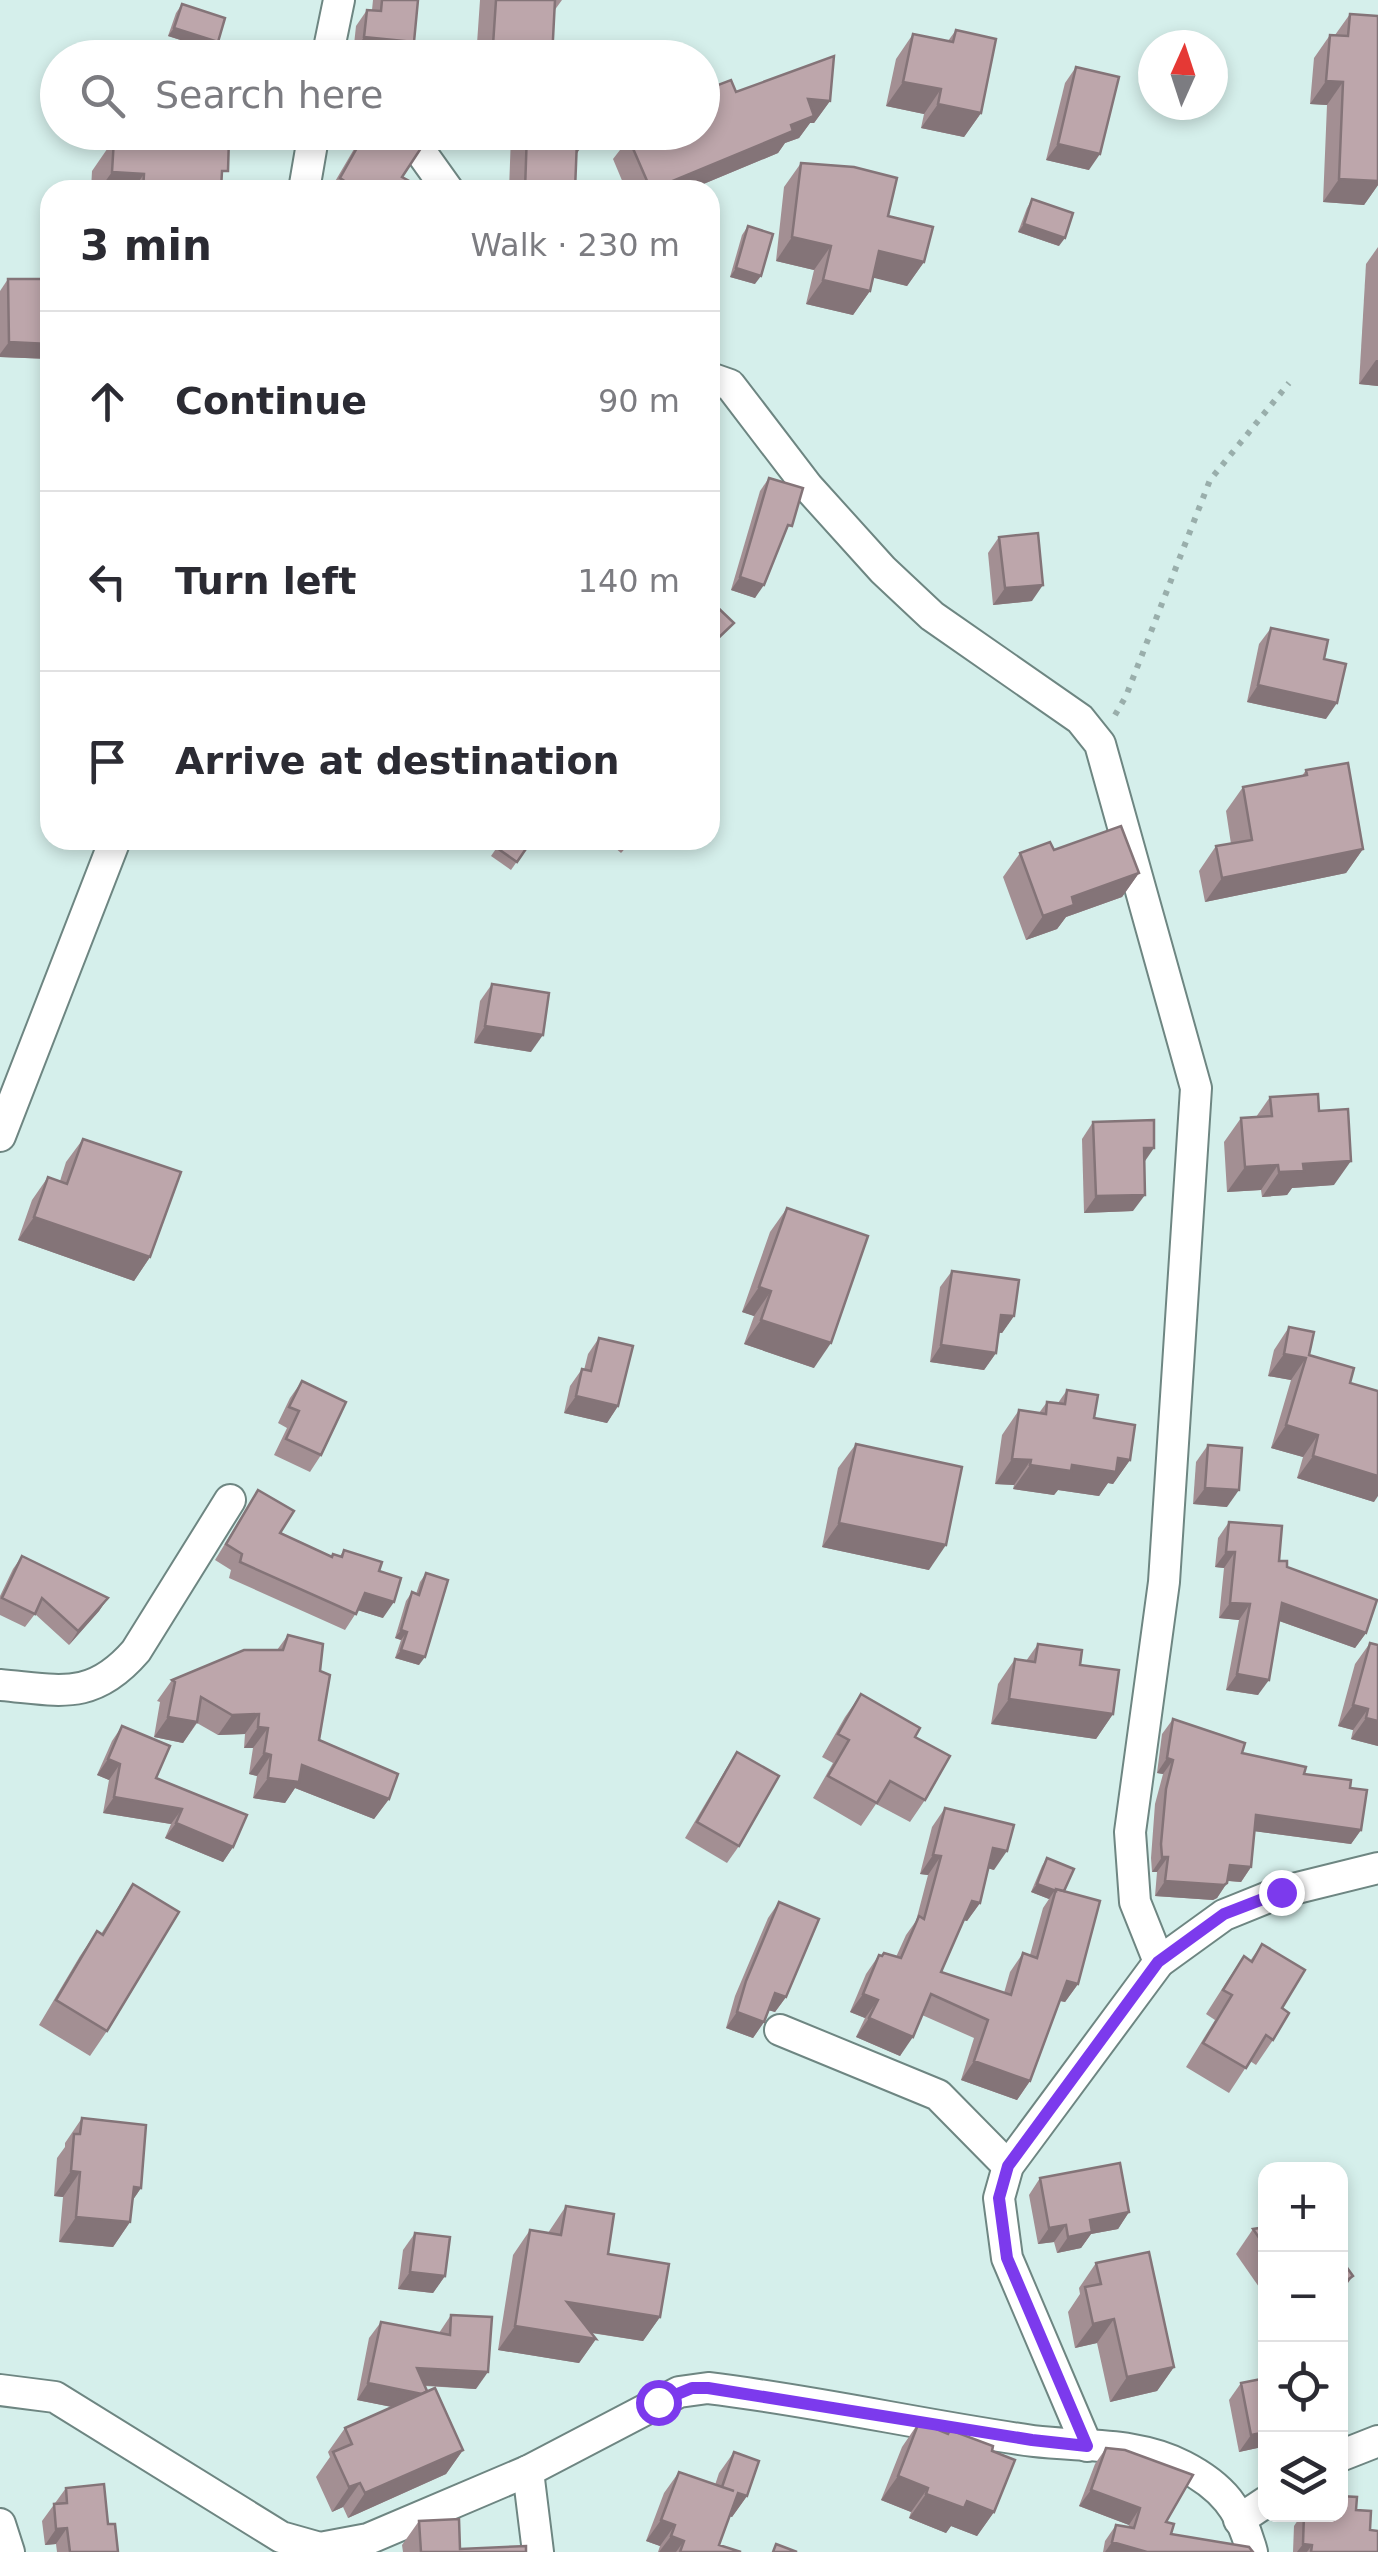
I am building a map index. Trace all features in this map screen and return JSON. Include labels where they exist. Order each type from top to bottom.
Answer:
[{"type":"street","points":[[328,40],[330,5]]},
{"type":"street","points":[[306,180],[311,150]]},
{"type":"street","points":[[419,150],[441,180]]},
{"type":"street","points":[[720,382],[730,385],[808,487],[920,605],[1080,719],[1100,744],[1196,1088],[1164,1582],[1130,1832],[1135,1902],[1158,1962]]},
{"type":"street","points":[[0,1136],[112,850]]},
{"type":"street","points":[[0,1685],[77,1692],[120,1670],[136,1652],[230,1500]]},
{"type":"street","points":[[1087,2446],[1007,2258],[999,2198],[1008,2166],[1158,1962],[1224,1914],[1281,1892],[1378,1868]]},
{"type":"street","points":[[780,2030],[938,2095],[1008,2166]]},
{"type":"street","points":[[0,2390],[54,2398],[281,2537],[301,2545],[336,2547],[368,2539],[528,2471],[692,2388],[749,2392],[1032,2440],[1134,2450],[1182,2465],[1221,2488],[1252,2552]]},
{"type":"street","points":[[1348,2453],[1378,2441]]},
{"type":"street","points":[[528,2471],[538,2552]]},
{"type":"street","points":[[1239,2520],[1258,2507]]},
{"type":"street","points":[[0,2524],[9,2552]]},
{"type":"path","points":[[1100,744],[1126,696],[1210,480],[1289,383]]},
{"type":"building","points":[[382,0],[418,0],[414,40],[364,37],[367,10],[381,11]]},
{"type":"building","points":[[496,0],[555,0],[553,40],[493,40]]},
{"type":"building","points":[[182,4],[225,18],[219,40],[174,28]]},
{"type":"building","points":[[1350,14],[1378,16],[1378,181],[1339,179],[1343,82],[1326,81],[1330,35],[1348,36]]},
{"type":"building","points":[[956,30],[996,39],[981,113],[938,104],[941,89],[903,82],[913,34],[953,42]]},
{"type":"building","points":[[834,56],[830,101],[808,99],[814,116],[791,125],[793,131],[675,180],[647,180],[634,150],[720,150],[720,84],[731,80],[736,92]]},
{"type":"building","points":[[1076,67],[1119,77],[1100,154],[1058,144]]},
{"type":"building","points":[[113,150],[229,150],[228,171],[222,171],[222,180],[144,180],[144,174],[112,172]]},
{"type":"building","points":[[356,150],[420,150],[402,177],[407,180],[340,178]]},
{"type":"building","points":[[526,150],[577,150],[575,180],[525,180]]},
{"type":"building","points":[[801,163],[854,167],[897,178],[888,216],[933,227],[924,262],[879,251],[870,291],[823,280],[831,246],[792,237]]},
{"type":"building","points":[[1032,199],[1073,213],[1065,238],[1024,224]]},
{"type":"building","points":[[748,226],[773,234],[761,276],[736,268]]},
{"type":"building","points":[[8,279],[40,279],[40,344],[9,342]]},
{"type":"building","points":[[769,478],[803,488],[792,526],[788,525],[764,585],[740,577]]},
{"type":"building","points":[[1038,533],[1043,585],[1005,588],[999,537]]},
{"type":"building","points":[[720,610],[734,623],[720,636]]},
{"type":"building","points":[[1271,628],[1328,640],[1324,659],[1346,664],[1337,703],[1258,685]]},
{"type":"building","points":[[1348,763],[1363,849],[1222,878],[1216,846],[1252,840],[1243,787]]},
{"type":"building","points":[[1121,826],[1139,873],[1072,897],[1074,905],[1043,916],[1020,853],[1050,842],[1054,850]]},
{"type":"building","points":[[500,850],[525,850],[517,862]]},
{"type":"building","points":[[492,984],[549,993],[543,1035],[485,1026]]},
{"type":"building","points":[[1318,1094],[1319,1111],[1348,1109],[1351,1161],[1303,1164],[1304,1171],[1279,1172],[1278,1165],[1245,1167],[1241,1118],[1272,1116],[1270,1097]]},
{"type":"building","points":[[1154,1120],[1154,1148],[1144,1148],[1145,1195],[1096,1196],[1093,1122]]},
{"type":"building","points":[[83,1139],[181,1172],[150,1257],[34,1217],[48,1177],[67,1184]]},
{"type":"building","points":[[787,1208],[868,1236],[831,1343],[761,1320],[771,1291],[759,1287]]},
{"type":"building","points":[[952,1271],[1019,1280],[1014,1316],[1001,1315],[996,1353],[941,1345]]},
{"type":"building","points":[[1289,1327],[1314,1332],[1309,1355],[1354,1368],[1350,1383],[1378,1391],[1378,1476],[1313,1456],[1318,1435],[1286,1425],[1306,1358],[1284,1354]]},
{"type":"building","points":[[599,1338],[633,1346],[618,1406],[576,1396],[582,1369],[591,1371]]},
{"type":"building","points":[[302,1381],[346,1402],[321,1455],[286,1439],[299,1411],[289,1407]]},
{"type":"building","points":[[1067,1390],[1098,1395],[1094,1418],[1135,1425],[1130,1460],[1118,1458],[1116,1472],[1072,1465],[1071,1471],[1012,1459],[1019,1410],[1046,1414],[1047,1402],[1065,1404]]},
{"type":"building","points":[[856,1444],[962,1467],[946,1545],[839,1523]]},
{"type":"building","points":[[1208,1445],[1242,1448],[1239,1490],[1205,1488]]},
{"type":"building","points":[[258,1490],[294,1511],[280,1533],[332,1557],[342,1557],[344,1550],[382,1562],[379,1571],[401,1578],[394,1602],[365,1593],[356,1614],[240,1562],[242,1554],[226,1544]]},
{"type":"building","points":[[1229,1522],[1282,1526],[1279,1561],[1377,1600],[1366,1633],[1282,1603],[1269,1680],[1237,1674],[1250,1604],[1230,1603],[1235,1552],[1226,1552]]},
{"type":"building","points":[[22,1556],[108,1598],[78,1631],[42,1598],[35,1614],[2,1598]]},
{"type":"building","points":[[426,1573],[448,1580],[425,1657],[401,1650],[407,1632],[401,1630],[412,1592],[419,1595]]},
{"type":"building","points":[[288,1635],[323,1644],[320,1671],[330,1675],[319,1740],[398,1774],[389,1799],[302,1765],[299,1782],[268,1778],[271,1755],[264,1753],[268,1728],[258,1727],[259,1714],[232,1715],[201,1697],[197,1722],[168,1717],[175,1682],[172,1680],[244,1650],[283,1650]]},
{"type":"building","points":[[1370,1643],[1378,1645],[1378,1721],[1366,1718],[1368,1709],[1353,1705]]},
{"type":"building","points":[[1038,1644],[1082,1650],[1080,1665],[1119,1670],[1113,1714],[1009,1699],[1015,1659],[1035,1662]]},
{"type":"building","points":[[861,1694],[920,1728],[915,1737],[950,1756],[925,1800],[890,1781],[877,1803],[828,1776],[849,1740],[838,1734]]},
{"type":"building","points":[[1173,1719],[1245,1743],[1242,1753],[1306,1767],[1304,1774],[1351,1780],[1350,1788],[1367,1790],[1361,1830],[1256,1815],[1251,1867],[1230,1865],[1224,1885],[1165,1881],[1168,1857],[1162,1857],[1161,1844],[1173,1760],[1167,1758]]},
{"type":"building","points":[[122,1726],[170,1746],[156,1778],[247,1815],[233,1847],[176,1823],[182,1809],[114,1797],[120,1764],[108,1759]]},
{"type":"building","points":[[737,1752],[779,1776],[739,1846],[697,1822]]},
{"type":"building","points":[[945,1808],[1014,1825],[1007,1851],[993,1848],[980,1903],[972,1901],[941,1972],[1011,1995],[1023,1953],[1037,1958],[1056,1889],[1100,1901],[1078,1984],[1067,1981],[1030,2081],[974,2061],[988,2020],[931,1994],[913,2037],[869,2018],[878,2000],[863,1994],[879,1955],[901,1958],[919,1916],[924,1919],[941,1856],[933,1855]]},
{"type":"building","points":[[1047,1858],[1074,1869],[1064,1891],[1037,1884]]},
{"type":"building","points":[[133,1884],[179,1912],[107,2031],[56,2000],[97,1931],[103,1935]]},
{"type":"building","points":[[779,1902],[819,1919],[786,1997],[775,1993],[764,2022],[737,2012]]},
{"type":"building","points":[[1262,1944],[1305,1970],[1282,2008],[1289,2013],[1273,2040],[1266,2035],[1246,2068],[1203,2043],[1232,1995],[1223,1990],[1244,1956],[1252,1962]]},
{"type":"building","points":[[82,2118],[146,2125],[141,2188],[134,2187],[130,2222],[76,2217],[80,2172],[71,2171],[74,2134],[80,2134]]},
{"type":"building","points":[[1120,2163],[1129,2212],[1090,2220],[1092,2232],[1068,2237],[1066,2225],[1049,2228],[1040,2178]]},
{"type":"building","points":[[566,2206],[614,2214],[608,2254],[669,2264],[660,2317],[567,2302],[596,2339],[515,2326],[530,2230],[561,2235]]},
{"type":"building","points":[[415,2233],[450,2237],[445,2276],[410,2272]]},
{"type":"building","points":[[1149,2252],[1174,2367],[1127,2377],[1114,2319],[1093,2324],[1085,2287],[1101,2284],[1096,2263]]},
{"type":"building","points":[[451,2315],[492,2317],[488,2372],[417,2368],[427,2391],[422,2394],[368,2383],[381,2322],[450,2335]]},
{"type":"building","points":[[1258,2380],[1258,2434],[1251,2435],[1241,2383]]},
{"type":"building","points":[[435,2388],[463,2450],[365,2493],[360,2483],[349,2487],[333,2452],[352,2444],[345,2428]]},
{"type":"building","points":[[919,2422],[993,2446],[992,2451],[1015,2460],[994,2512],[967,2501],[964,2508],[926,2494],[928,2488],[898,2476]]},
{"type":"building","points":[[1106,2448],[1125,2450],[1193,2475],[1166,2522],[1174,2524],[1171,2534],[1249,2547],[1253,2552],[1147,2552],[1112,2542],[1116,2525],[1134,2528],[1140,2508],[1091,2490]]},
{"type":"building","points":[[734,2452],[759,2461],[747,2496],[738,2493],[719,2545],[741,2552],[680,2552],[684,2541],[671,2536],[675,2525],[661,2520],[679,2472],[722,2487]]},
{"type":"building","points":[[104,2484],[108,2524],[115,2524],[118,2552],[70,2552],[67,2528],[56,2529],[54,2504],[67,2503],[66,2488]]},
{"type":"building","points":[[1348,2496],[1357,2497],[1356,2510],[1371,2511],[1370,2530],[1378,2531],[1378,2552],[1311,2552],[1312,2545],[1303,2544],[1304,2522],[1348,2522]]},
{"type":"building","points":[[459,2519],[460,2549],[526,2546],[526,2552],[421,2552],[419,2521]]},
{"type":"building","points":[[776,2544],[797,2552],[773,2552]]},
{"type":"route","points":[[658,2402],[692,2388],[708,2388],[1087,2446],[1007,2258],[999,2198],[1008,2166],[1158,1962],[1224,1914],[1281,1892]]}]
